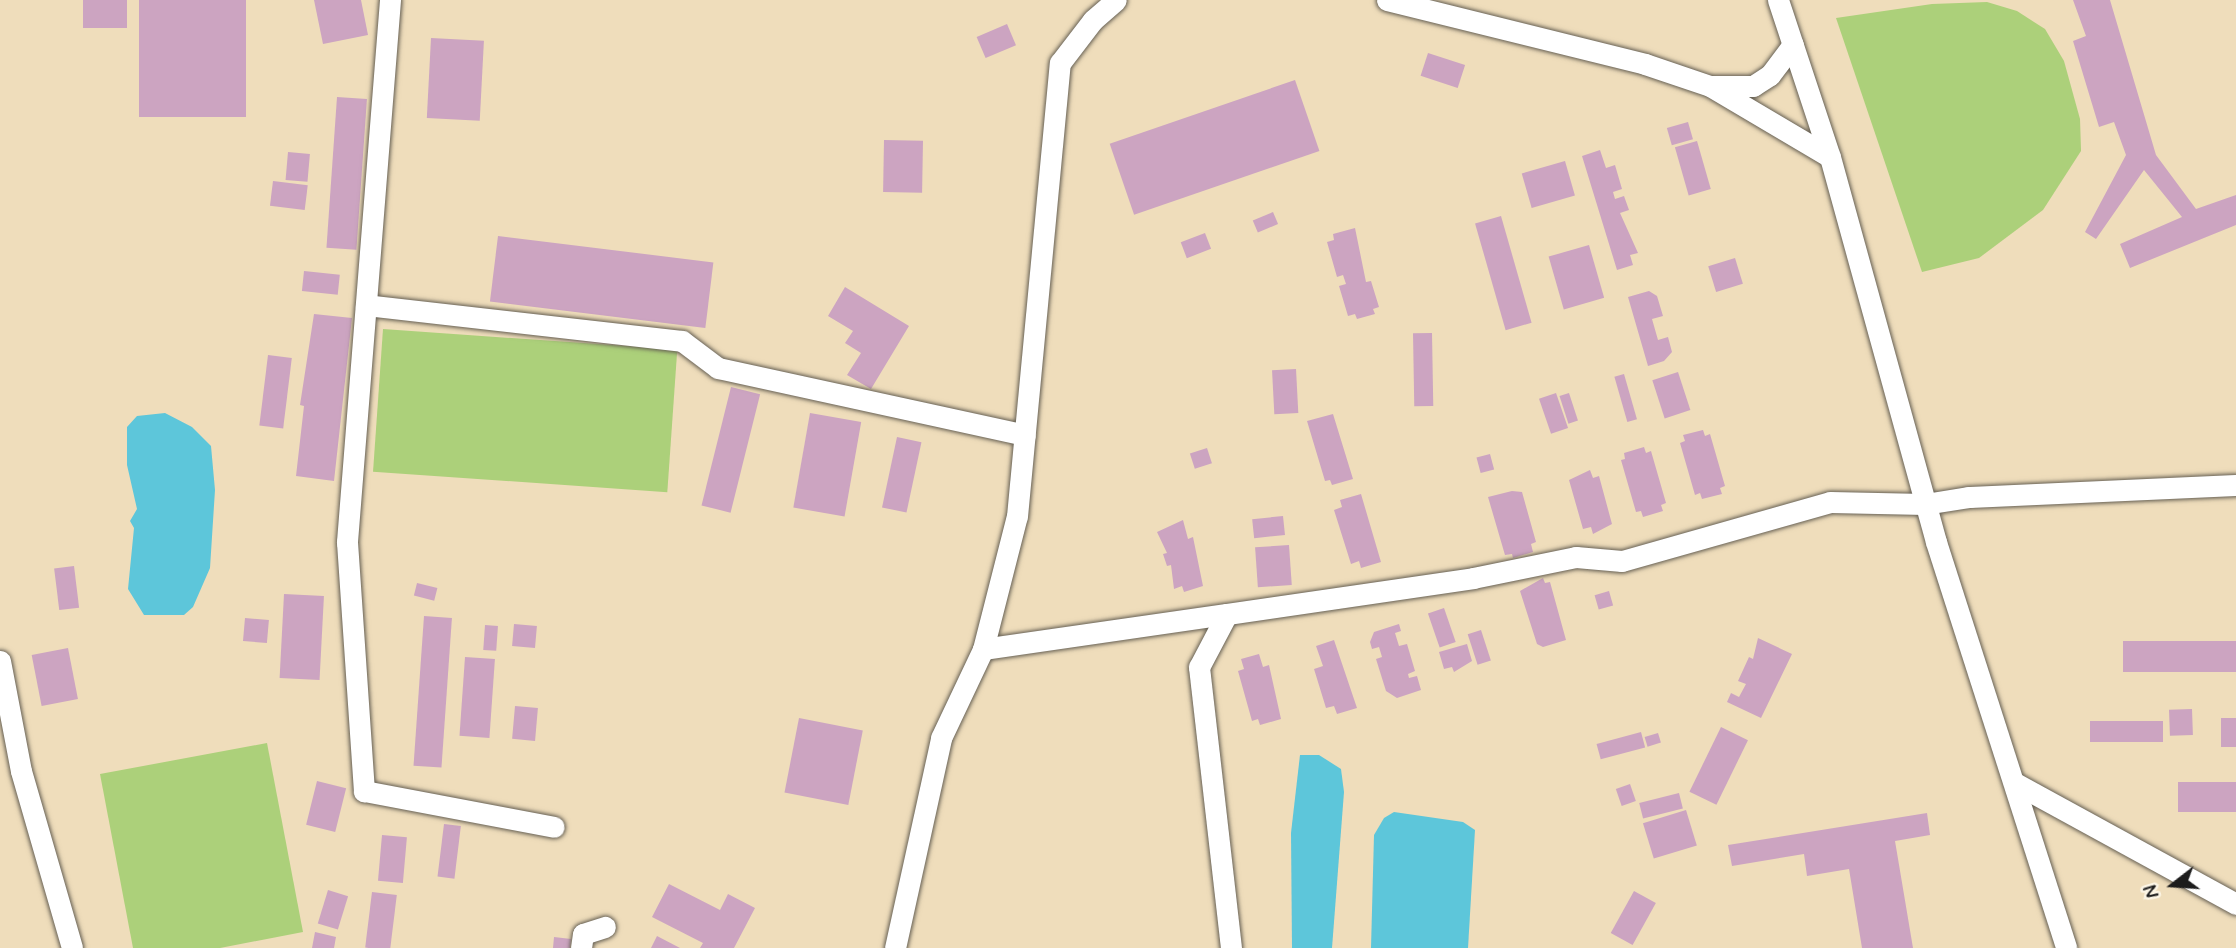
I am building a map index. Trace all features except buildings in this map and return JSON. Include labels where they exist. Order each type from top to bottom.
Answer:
[{"type":"street","points":[[390,0],[347,542],[364,790],[554,827]]},
{"type":"street","points":[[895,948],[942,738],[983,649],[1017,516],[1060,63],[1093,20],[1116,0]]},
{"type":"street","points":[[1387,0],[1645,64],[1710,86],[1830,157]]},
{"type":"street","points":[[1778,0],[1830,157],[1925,504],[2066,948]]},
{"type":"street","points":[[1710,86],[1753,86],[1770,75],[1793,45]]},
{"type":"street","points":[[366,305],[682,341],[719,368],[1025,435]]},
{"type":"street","points":[[983,649],[1473,578],[1576,557],[1622,561],[1830,502],[1925,504],[1969,497],[2236,485]]},
{"type":"street","points":[[1227,614],[1199,667],[1231,948]]},
{"type":"street","points":[[0,661],[21,771],[72,948]]},
{"type":"street","points":[[2015,783],[2236,904]]},
{"type":"street","points":[[581,948],[583,934],[605,927]]},
{"type":"green space","points":[[1987,2],[2017,11],[2045,29],[2064,61],[2080,119],[2081,151],[2043,210],[1979,258],[1922,272],[1836,18],[1932,4]]},
{"type":"green space","points":[[383,329],[677,350],[667,492],[373,472]]},
{"type":"green space","points":[[267,743],[303,932],[220,948],[133,948],[100,774]]},
{"type":"water","points":[[165,413],[192,427],[211,446],[215,490],[210,568],[193,607],[184,615],[144,615],[128,589],[134,528],[130,521],[137,509],[127,465],[127,427],[137,416]]},
{"type":"water","points":[[1300,755],[1319,755],[1341,769],[1344,792],[1332,948],[1292,948],[1291,833]]},
{"type":"water","points":[[1394,812],[1463,822],[1475,830],[1468,948],[1371,948],[1374,835],[1384,818]]}]
